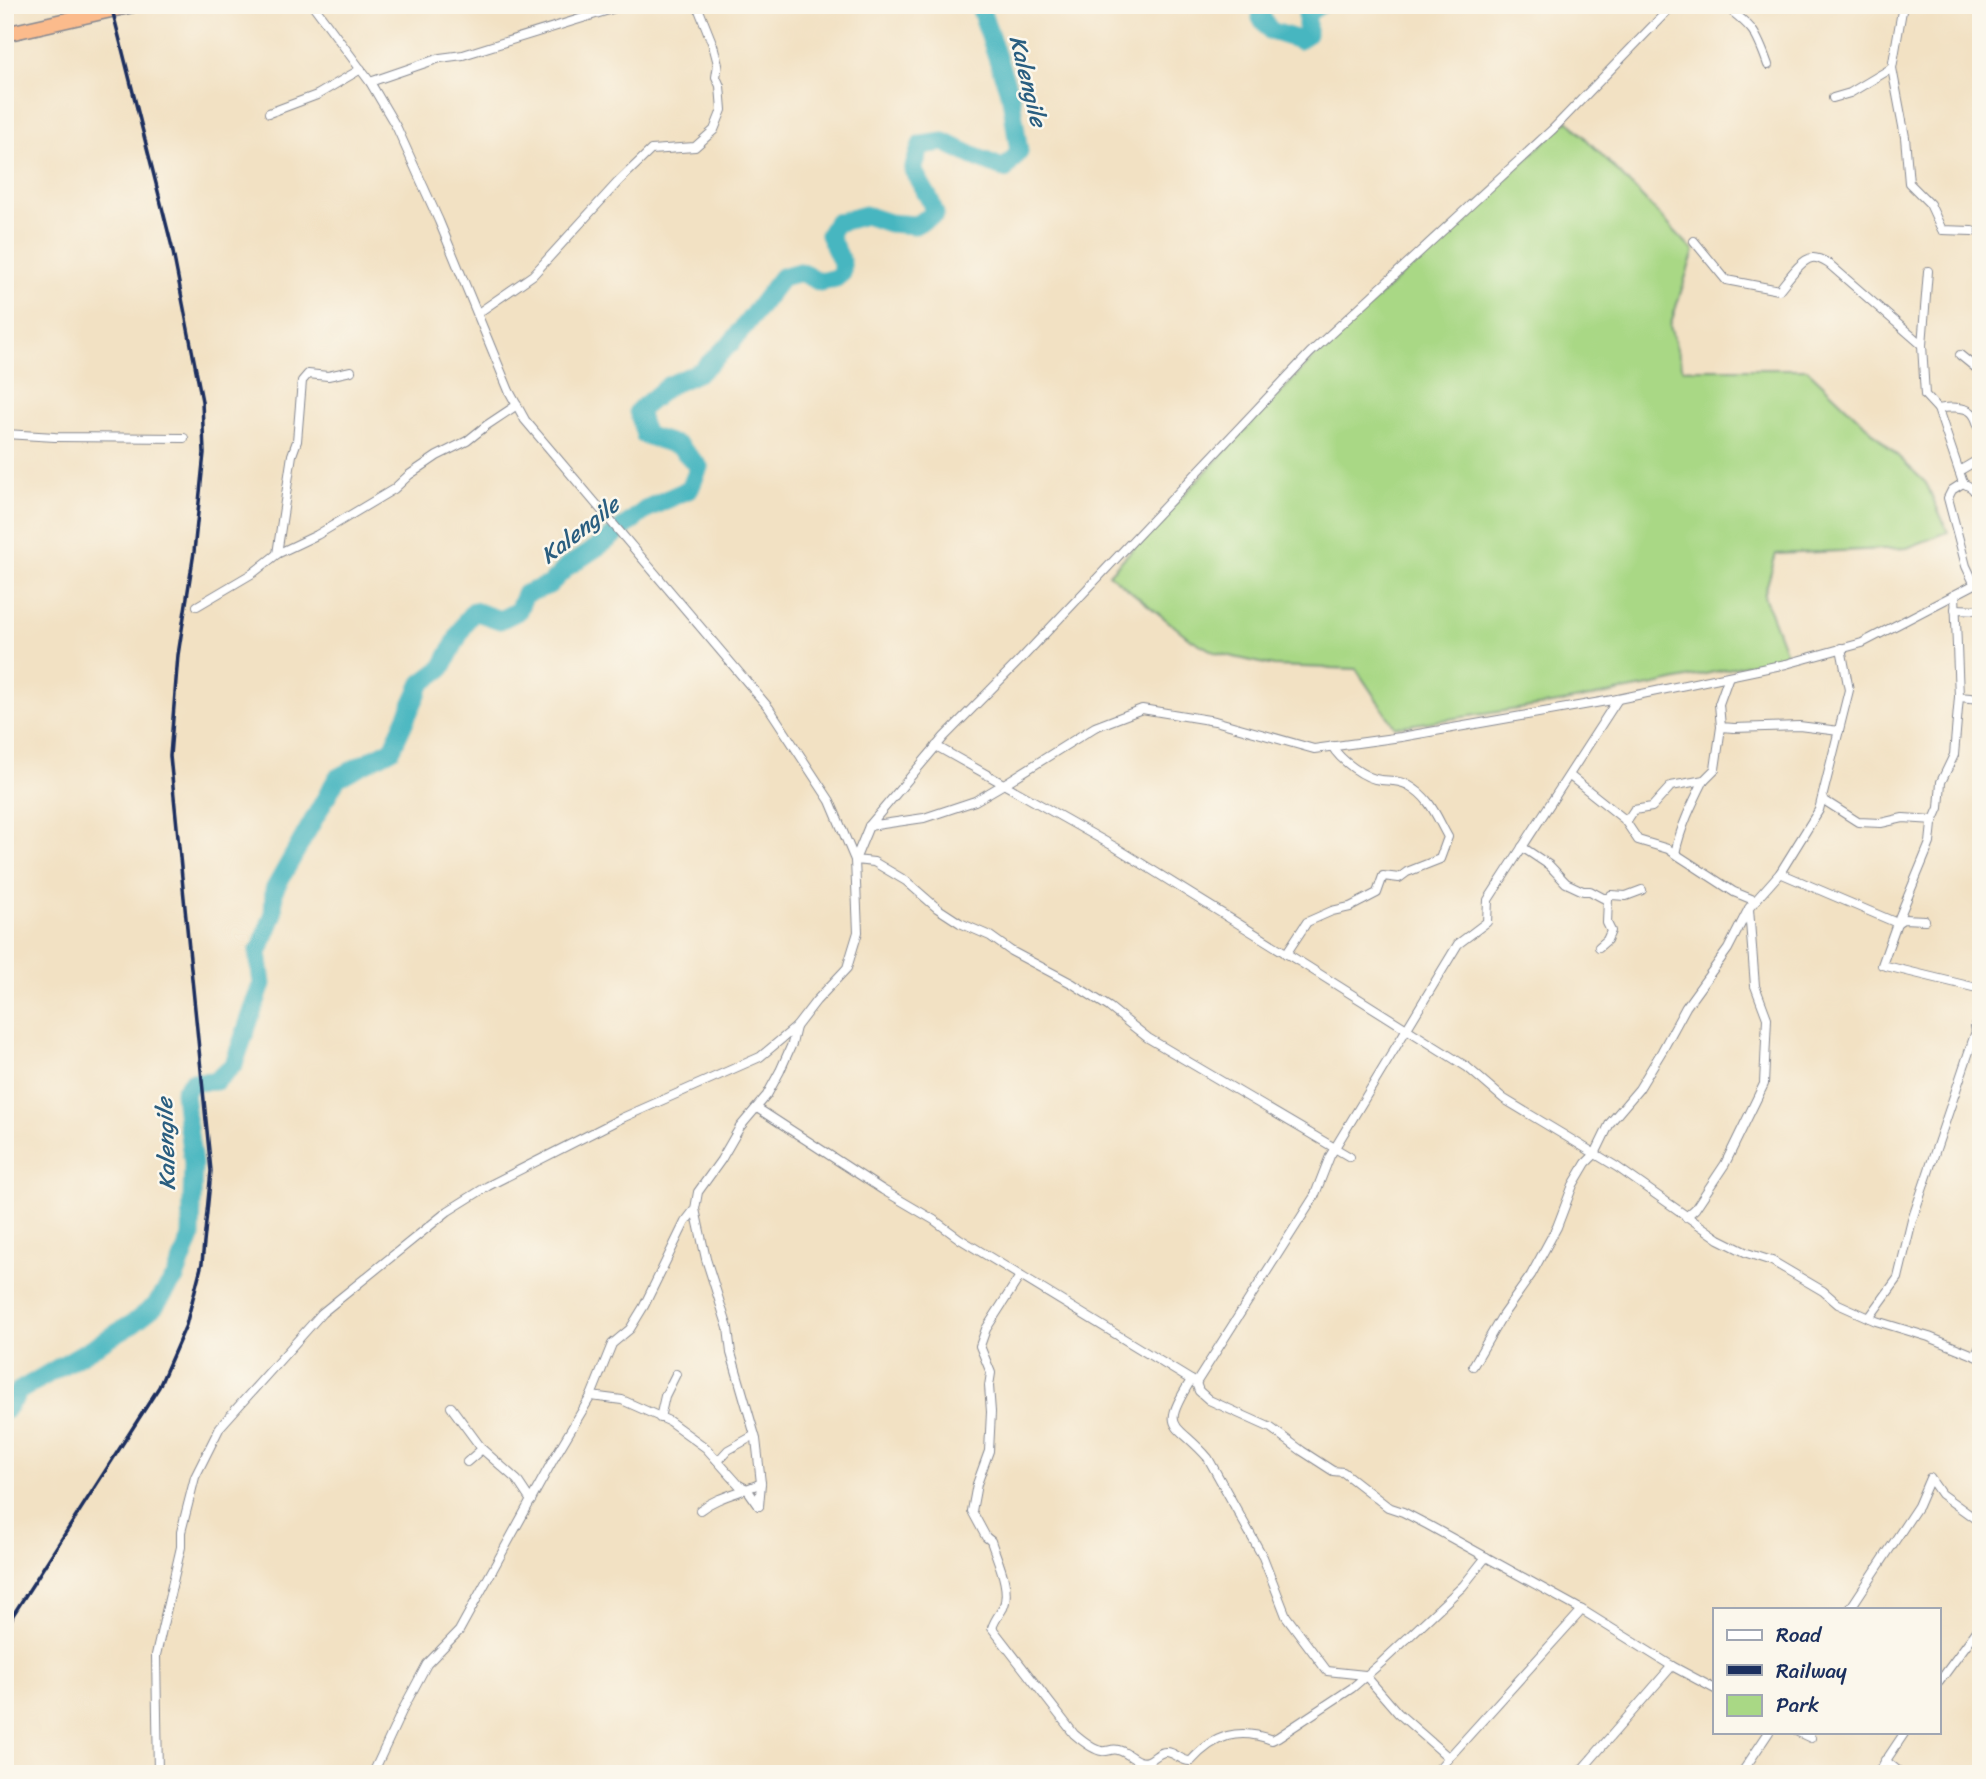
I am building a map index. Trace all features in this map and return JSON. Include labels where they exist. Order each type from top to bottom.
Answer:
[{"type":"highway","points":[[5,34],[133,5]]},
{"type":"street","points":[[158,1774],[156,1655],[195,1477],[220,1427],[322,1313],[448,1211],[488,1186],[622,1118],[760,1057],[796,1027],[846,968],[858,932],[855,860],[830,801],[769,708],[533,430],[509,391],[439,221],[397,128],[370,82],[313,5]]},
{"type":"street","points":[[370,82],[440,58],[463,55],[625,5]]},
{"type":"street","points":[[478,313],[534,275],[618,182],[651,150],[695,146],[714,130],[722,110],[720,86],[716,77],[718,64],[697,5]]},
{"type":"street","points":[[855,860],[869,826],[936,746],[1310,354],[1553,129],[1673,5]]},
{"type":"street","points":[[1724,5],[1744,20],[1757,35],[1768,65]]},
{"type":"street","points":[[1903,5],[1892,68],[1905,137],[1909,183],[1930,204],[1942,230],[1972,231]]},
{"type":"street","points":[[1833,98],[1850,93],[1892,68]]},
{"type":"street","points":[[269,113],[317,95],[361,69]]},
{"type":"street","points":[[1693,241],[1726,280],[1779,290],[1804,261],[1819,259],[1829,264],[1922,345]]},
{"type":"street","points":[[1928,271],[1922,345],[1925,395],[1938,409],[1963,483],[1972,488],[1981,500]]},
{"type":"street","points":[[1960,355],[1981,369]]},
{"type":"street","points":[[277,554],[296,441],[302,381],[308,374],[328,376],[351,371]]},
{"type":"street","points":[[197,606],[253,573],[277,554],[317,535],[394,489],[409,475],[437,456],[467,441],[517,405]]},
{"type":"street","points":[[1938,409],[1969,410],[1974,415],[1981,435]]},
{"type":"street","points":[[5,434],[184,438]]},
{"type":"street","points":[[1959,471],[1981,458]]},
{"type":"street","points":[[869,826],[924,818],[975,801],[1094,726],[1142,709],[1214,721],[1314,749],[1401,737],[1618,699],[1786,664],[1862,643],[1977,582],[1966,566],[1948,498],[1952,490],[1963,483]]},
{"type":"street","points":[[1955,594],[1959,697],[1954,755],[1941,782],[1939,808],[1930,843],[1882,965],[1981,989]]},
{"type":"street","points":[[1955,609],[1981,610]]},
{"type":"street","points":[[1473,1366],[1531,1275],[1557,1227],[1573,1185],[1586,1163],[1595,1154],[1610,1123],[1639,1089],[1686,1007],[1728,949],[1749,908],[1780,873],[1819,810],[1849,690],[1841,648]]},
{"type":"street","points":[[1675,854],[1690,808],[1704,780],[1715,769],[1721,726],[1718,704],[1729,676]]},
{"type":"street","points":[[1959,697],[1981,699]]},
{"type":"street","points":[[1448,1757],[1398,1713],[1365,1675],[1327,1671],[1286,1616],[1263,1556],[1208,1458],[1178,1430],[1172,1417],[1175,1406],[1314,1197],[1335,1148],[1458,944],[1487,922],[1488,900],[1618,699]]},
{"type":"street","points":[[1721,726],[1799,726],[1839,731]]},
{"type":"street","points":[[936,746],[1115,848],[1467,1067],[1504,1098],[1625,1173],[1719,1238],[1746,1253],[1772,1261],[1823,1291],[1838,1304],[1869,1318],[1929,1337],[1978,1357],[1981,1345]]},
{"type":"street","points":[[1286,954],[1307,922],[1332,911],[1350,907],[1377,893],[1383,876],[1399,878],[1416,867],[1440,859],[1448,837],[1433,806],[1420,794],[1396,780],[1378,780],[1360,773],[1336,754],[1332,746]]},
{"type":"street","points":[[1570,776],[1626,822],[1638,840],[1658,845],[1734,892],[1756,901]]},
{"type":"street","points":[[1626,822],[1634,810],[1653,807],[1671,786],[1704,780]]},
{"type":"street","points":[[1822,799],[1858,822],[1881,823],[1902,818],[1934,820]]},
{"type":"street","points":[[1522,847],[1549,865],[1566,883],[1583,891],[1608,898],[1611,895],[1626,896],[1642,890]]},
{"type":"street","points":[[855,860],[874,862],[896,875],[960,923],[990,936],[1011,951],[1073,984],[1109,1007],[1148,1038],[1350,1157]]},
{"type":"street","points":[[1780,873],[1897,923]]},
{"type":"street","points":[[1599,947],[1607,940],[1611,931],[1607,923],[1608,898]]},
{"type":"street","points":[[1686,1217],[1695,1209],[1725,1164],[1764,1084],[1767,1018],[1755,986],[1749,908]]},
{"type":"street","points":[[1897,923],[1902,919],[1925,920]]},
{"type":"street","points":[[1869,1318],[1898,1278],[1912,1220],[1976,1031],[1981,1004]]},
{"type":"street","points":[[706,1448],[739,1485],[747,1489],[759,1506],[761,1483],[755,1435],[706,1259],[695,1209],[698,1192],[740,1127],[767,1095],[792,1044],[796,1027]]},
{"type":"street","points":[[757,1108],[960,1239],[1193,1382],[1209,1400],[1271,1428],[1333,1471],[1343,1472],[1388,1507],[1403,1512],[1486,1557],[1581,1610],[1672,1667],[1713,1688]]},
{"type":"street","points":[[370,1774],[375,1769],[427,1664],[459,1632],[591,1396],[612,1344],[630,1329],[685,1222],[695,1209]]},
{"type":"street","points":[[1020,1276],[981,1340],[981,1350],[991,1373],[989,1451],[976,1484],[972,1511],[991,1541],[1006,1588],[1004,1606],[992,1628],[1074,1734],[1101,1751],[1115,1749],[1140,1762],[1166,1752],[1185,1762],[1191,1761],[1216,1739],[1238,1734],[1260,1735],[1272,1740],[1278,1737],[1352,1688],[1463,1586],[1486,1557]]},
{"type":"street","points":[[660,1418],[665,1396],[676,1374]]},
{"type":"street","points":[[591,1396],[622,1400],[670,1421],[706,1448],[718,1461],[728,1450],[755,1435]]},
{"type":"street","points":[[451,1406],[482,1449],[517,1480],[531,1502]]},
{"type":"street","points":[[467,1462],[482,1449]]},
{"type":"street","points":[[1851,1608],[1918,1506],[1930,1478],[1948,1500],[1981,1523]]},
{"type":"street","points":[[700,1510],[712,1501],[761,1483]]},
{"type":"street","points":[[1434,1774],[1581,1610]]},
{"type":"street","points":[[1940,1681],[1981,1625]]},
{"type":"street","points":[[1578,1774],[1672,1667]]},
{"type":"street","points":[[1741,1774],[1768,1734]]},
{"type":"street","points":[[1802,1734],[1811,1738]]},
{"type":"street","points":[[1877,1774],[1904,1734]]},
{"type":"street","points":[[1885,1760],[1902,1774]]},
{"type":"green space","points":[[1568,120],[1694,251],[1670,326],[1683,369],[1807,369],[1926,483],[1948,532],[1907,548],[1776,554],[1764,596],[1787,656],[1558,703],[1395,727],[1356,669],[1274,666],[1216,653],[1189,638],[1109,574],[1315,356]]},
{"type":"waterway","name":"Kalengile","points":[[5,1410],[19,1391],[132,1324],[155,1306],[175,1278],[191,1237],[193,1163],[184,1092],[192,1082],[216,1081],[234,1064],[262,984],[258,953],[273,916],[274,890],[337,778],[392,749],[422,683],[442,668],[474,611],[500,620],[518,611],[525,594],[549,585],[567,567],[605,542],[648,508],[690,489],[699,467],[679,446],[645,435],[638,411],[668,386],[701,371],[732,342],[782,277],[800,272],[820,282],[836,278],[842,273],[842,263],[829,235],[836,223],[865,215],[889,223],[915,225],[935,214],[913,170],[921,145],[944,142],[1005,169],[1019,152],[1011,98],[980,7],[983,5]]},
{"type":"waterway","name":"Kalengile","points":[[1263,5],[1261,18],[1271,31],[1299,40],[1307,34],[1307,13],[1320,5]]},
{"type":"railway","points":[[5,1639],[13,1615],[159,1387],[186,1325],[202,1263],[211,1171],[170,756],[178,655],[194,552],[204,453],[202,401],[172,247],[111,5]]}]
